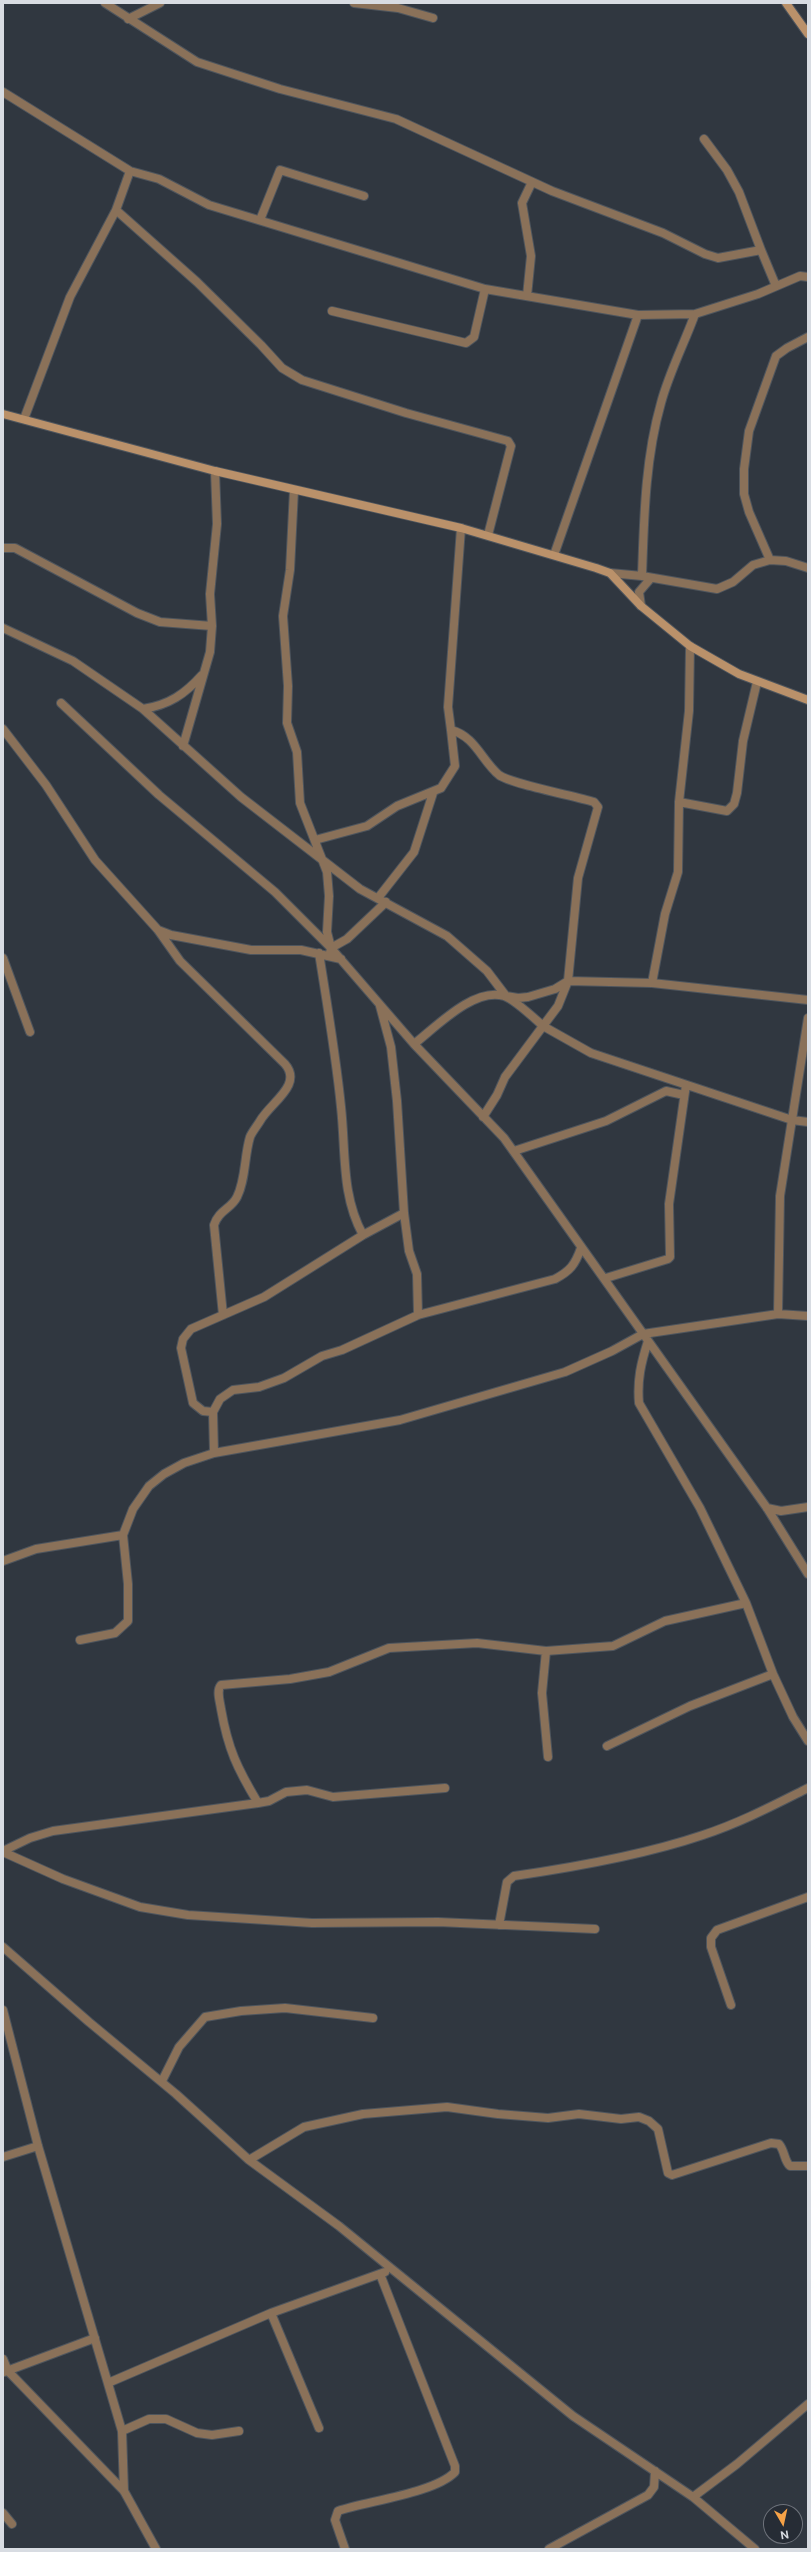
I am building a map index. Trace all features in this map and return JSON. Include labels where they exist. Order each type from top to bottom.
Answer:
[{"type":"street","points":[[105,3],[197,62],[280,89],[396,119],[532,182],[663,233],[712,257],[739,256],[761,250]]},
{"type":"street","points":[[128,19],[160,3]]},
{"type":"street","points":[[354,3],[398,8],[433,18]]},
{"type":"street","points":[[786,3],[808,34]]},
{"type":"street","points":[[3,92],[130,171],[159,179],[209,205],[485,289],[638,315],[696,314],[758,294],[807,275]]},
{"type":"street","points":[[704,139],[727,170],[736,187],[776,286]]},
{"type":"street","points":[[260,220],[280,170],[364,196]]},
{"type":"street","points":[[24,419],[70,297],[116,210],[130,171]]},
{"type":"street","points":[[527,296],[531,256],[522,203],[532,182]]},
{"type":"street","points":[[116,210],[197,282],[261,345],[282,368],[302,380],[406,413],[508,441],[511,446],[488,535]]},
{"type":"street","points":[[332,311],[466,343],[474,337],[485,289]]},
{"type":"street","points":[[642,576],[644,517],[652,440],[661,402],[696,314]]},
{"type":"street","points":[[554,555],[638,315]]},
{"type":"street","points":[[770,560],[749,512],[744,494],[744,470],[749,431],[776,356],[786,348],[808,337]]},
{"type":"street","points":[[3,414],[215,471],[488,535],[610,573],[642,576],[718,589],[732,582],[753,565],[770,560],[786,561],[808,568]]},
{"type":"street","points":[[183,746],[210,652],[212,626],[210,594],[217,524],[215,471]]},
{"type":"street","points":[[294,490],[290,570],[283,616],[288,686],[288,723],[297,752],[300,803],[324,862],[329,883],[327,932],[330,952]]},
{"type":"street","points":[[315,840],[367,826],[397,806],[432,793],[445,784],[455,766],[448,707],[461,528]]},
{"type":"street","points":[[3,548],[15,548],[137,613],[160,622],[212,626]]},
{"type":"street","points":[[610,573],[641,606],[690,646],[757,682],[808,700]]},
{"type":"street","points":[[641,606],[639,592],[651,578]]},
{"type":"street","points":[[3,628],[73,661],[143,709],[242,797],[360,889],[447,936],[487,971],[506,996],[543,1026],[591,1053],[792,1120],[808,1122]]},
{"type":"street","points":[[652,983],[665,914],[678,872],[679,802],[689,711],[690,646]]},
{"type":"street","points":[[143,709],[169,703],[181,696],[204,673]]},
{"type":"street","points":[[679,802],[727,811],[731,809],[737,793],[743,741],[757,682]]},
{"type":"street","points":[[61,702],[159,796],[274,892],[330,952],[341,959],[414,1044],[483,1116],[514,1151],[581,1248],[606,1278],[648,1342],[767,1508],[808,1574]]},
{"type":"street","points":[[3,729],[46,785],[95,860],[158,930],[180,961],[285,1064],[292,1076],[291,1083],[265,1113],[250,1137],[240,1190],[236,1200],[218,1215],[214,1225],[224,1315]]},
{"type":"street","points":[[451,730],[458,732],[481,751],[500,775],[594,802],[598,807],[578,878],[568,980],[558,1006],[505,1077],[497,1095],[483,1116]]},
{"type":"street","points":[[378,898],[414,852],[432,793]]},
{"type":"street","points":[[158,930],[171,935],[251,950],[301,950],[319,953],[330,952],[347,939],[386,902]]},
{"type":"street","points":[[319,953],[341,1108],[346,1189],[350,1205],[363,1235]]},
{"type":"street","points":[[3,958],[30,1032]]},
{"type":"street","points":[[414,1044],[477,997],[488,994],[518,998],[528,997],[555,989],[568,980],[652,983],[808,1000]]},
{"type":"street","points":[[380,1003],[391,1047],[397,1101],[404,1213],[409,1251],[416,1274],[418,1314]]},
{"type":"street","points":[[778,1314],[780,1196],[808,1018]]},
{"type":"street","points":[[606,1278],[668,1259],[670,1257],[670,1204],[686,1085]]},
{"type":"street","points":[[514,1151],[606,1121],[666,1091],[684,1095]]},
{"type":"street","points":[[213,1412],[203,1411],[193,1403],[181,1348],[183,1339],[191,1329],[264,1297],[363,1235],[404,1213]]},
{"type":"street","points":[[214,1453],[213,1412],[220,1399],[233,1390],[259,1387],[284,1378],[322,1356],[342,1350],[418,1314],[555,1279],[568,1272],[575,1265],[581,1248]]},
{"type":"street","points":[[80,1640],[115,1633],[128,1621],[128,1584],[123,1535],[133,1509],[150,1486],[164,1474],[184,1463],[214,1453],[400,1420],[565,1372],[612,1351],[643,1334],[778,1314],[808,1316]]},
{"type":"street","points":[[648,1342],[640,1366],[637,1383],[638,1403],[700,1508],[746,1603],[773,1674],[804,1729],[808,1741]]},
{"type":"street","points":[[767,1508],[781,1511],[808,1507]]},
{"type":"street","points":[[3,1561],[36,1549],[123,1535]]},
{"type":"street","points":[[258,1803],[234,1762],[227,1743],[219,1695],[221,1685],[290,1679],[329,1672],[389,1648],[477,1643],[546,1651],[613,1646],[665,1621],[746,1603]]},
{"type":"street","points":[[546,1651],[542,1693],[548,1758]]},
{"type":"street","points":[[607,1746],[690,1706],[773,1674]]},
{"type":"street","points":[[3,1851],[30,1838],[53,1831],[258,1803],[269,1801],[286,1792],[307,1790],[333,1797],[445,1788]]},
{"type":"street","points":[[499,1925],[507,1882],[514,1876],[668,1846],[703,1836],[738,1822],[808,1788]]},
{"type":"street","points":[[3,1851],[63,1879],[140,1907],[188,1915],[312,1923],[438,1922],[595,1929]]},
{"type":"street","points":[[731,2005],[710,1947],[711,1938],[717,1930],[808,1897]]},
{"type":"street","points":[[3,1947],[88,2022],[162,2081],[249,2160],[339,2226],[391,2270],[573,2416],[693,2497],[755,2549]]},
{"type":"street","points":[[162,2081],[179,2047],[205,2017],[241,2011],[285,2008],[373,2018]]},
{"type":"street","points":[[3,2010],[6,2034],[122,2432],[124,2491]]},
{"type":"street","points":[[249,2160],[304,2127],[363,2114],[447,2107],[498,2114],[548,2118],[579,2114],[606,2115],[621,2118],[639,2117],[649,2121],[658,2129],[662,2138],[666,2168],[672,2175],[771,2143],[779,2144],[785,2151],[787,2163],[790,2166],[808,2166]]},
{"type":"street","points":[[3,2157],[38,2146]]},
{"type":"street","points":[[108,2383],[271,2313],[391,2270]]},
{"type":"street","points":[[345,2549],[335,2520],[338,2511],[420,2491],[449,2478],[455,2472],[455,2466],[380,2274]]},
{"type":"street","points":[[271,2313],[319,2428]]},
{"type":"street","points":[[6,2371],[95,2338]]},
{"type":"street","points":[[3,2359],[6,2371],[124,2491],[156,2549]]},
{"type":"street","points":[[693,2497],[737,2464],[808,2404]]},
{"type":"street","points":[[122,2432],[149,2419],[166,2420],[197,2433],[212,2435],[239,2431]]},
{"type":"street","points":[[549,2549],[648,2495],[654,2487],[655,2471]]},
{"type":"street","points":[[3,2513],[12,2524]]}]
